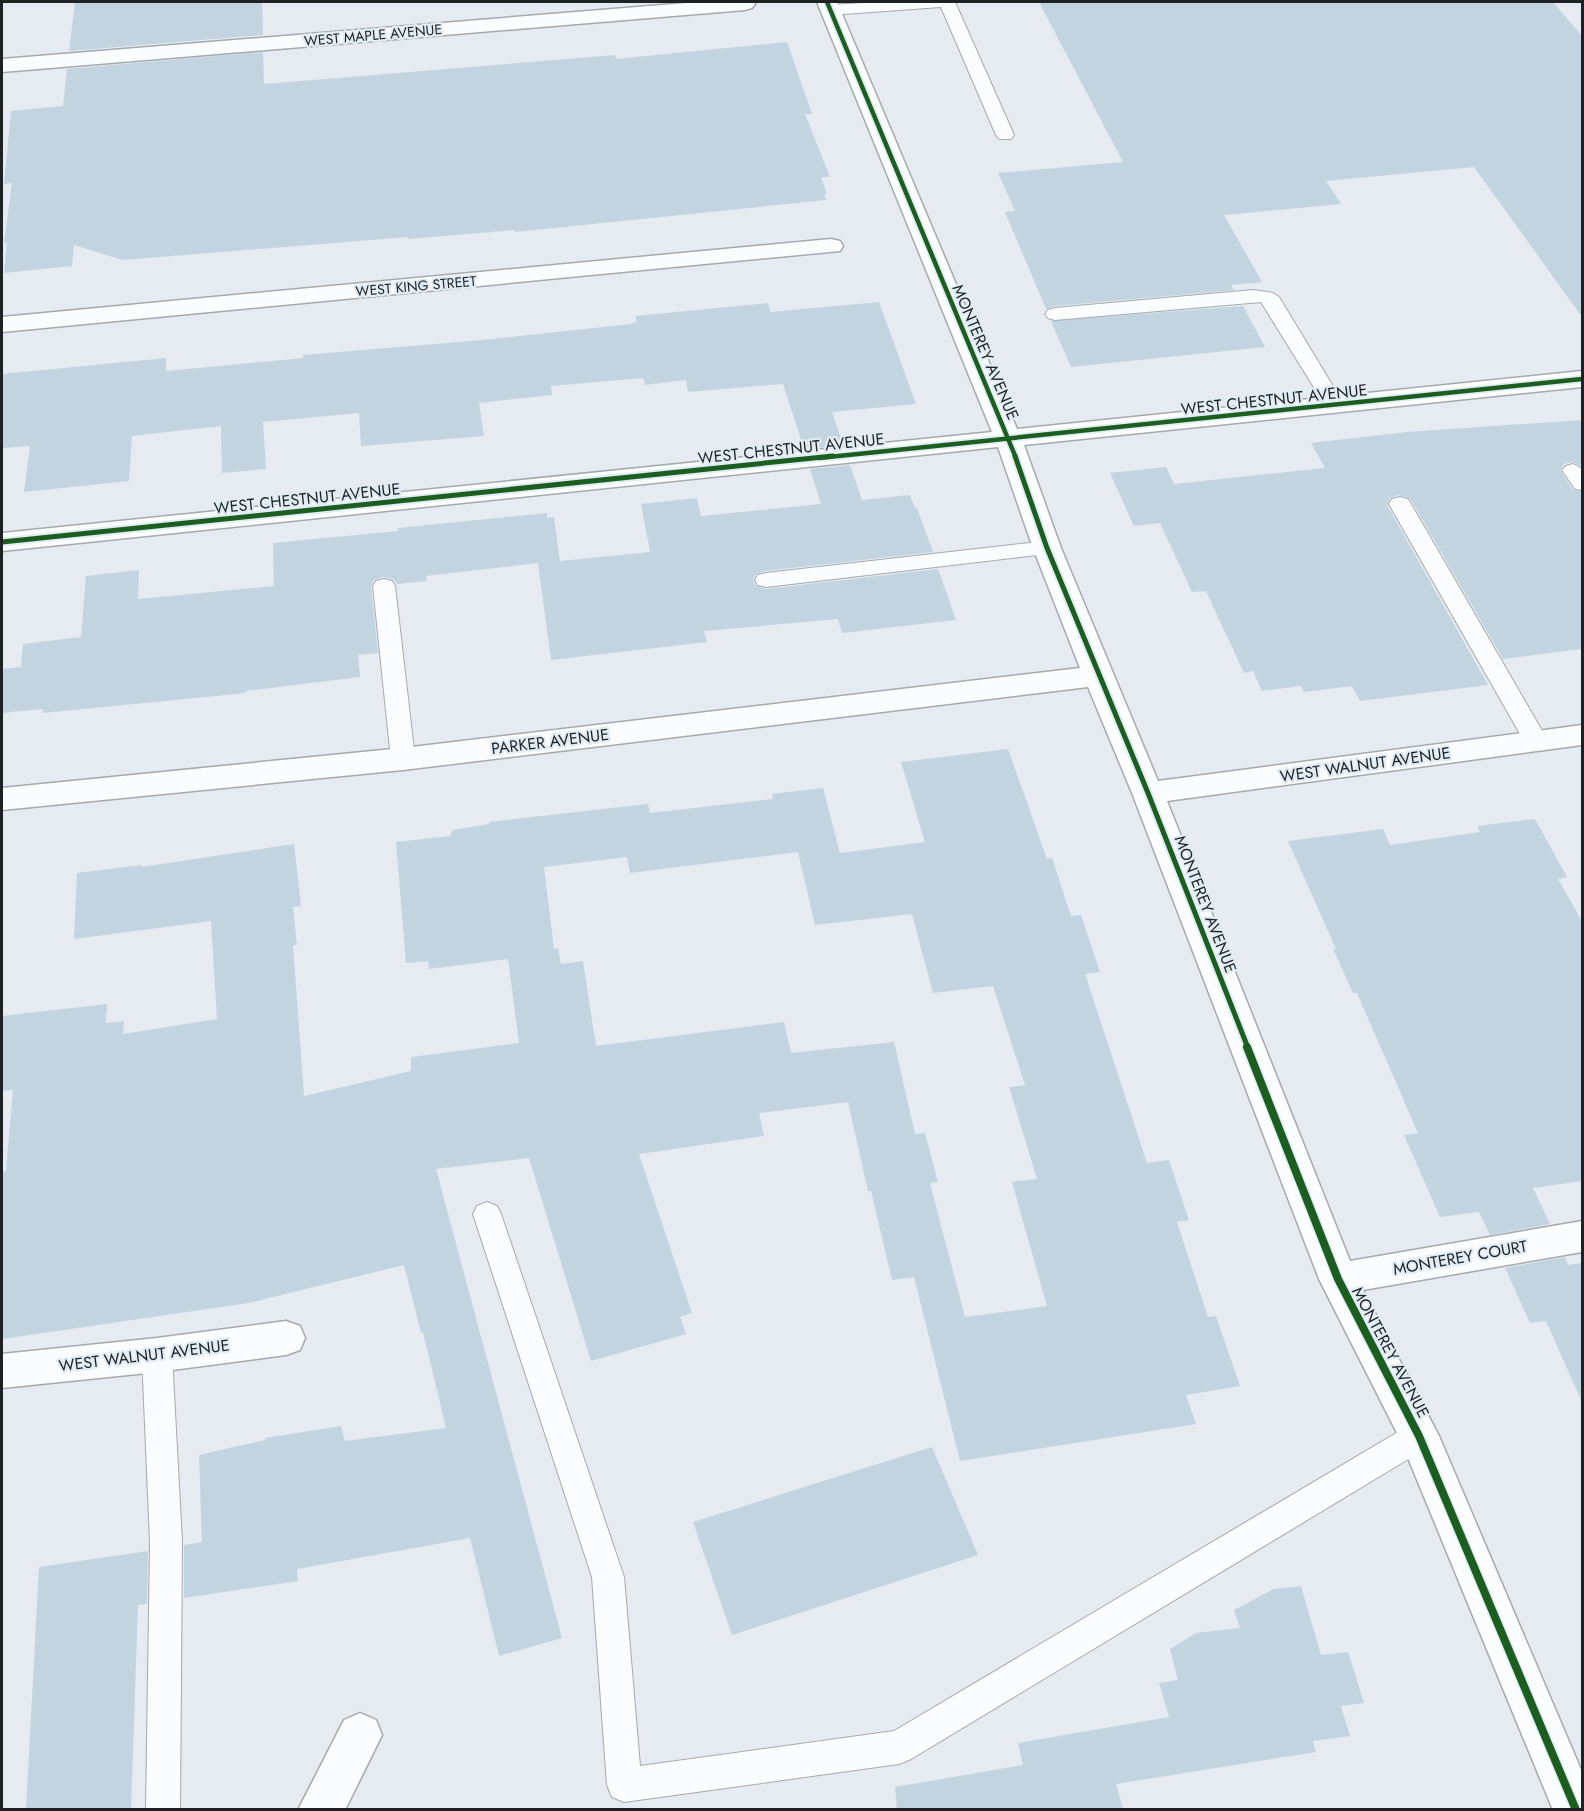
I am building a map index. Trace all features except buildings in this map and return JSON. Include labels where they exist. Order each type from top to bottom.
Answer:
[{"type":"street","name":"WEST MAPLE AVENUE","points":[[2,66],[745,4]]},
{"type":"street","name":"MONTEREY AVENUE","points":[[829,6],[1008,440],[1047,548],[1148,793],[1338,1279],[1419,1436],[1576,1809]]},
{"type":"street","name":"WEST KING STREET","points":[[2,325],[831,246]]},
{"type":"street","name":"WEST CHESTNUT AVENUE","points":[[2,543],[1582,380]]},
{"type":"street","name":"PARKER AVENUE","points":[[2,799],[403,759],[1098,676]]},
{"type":"street","name":"WEST WALNUT AVENUE","points":[[1148,793],[1582,735]]},
{"type":"street","name":"MONTEREY COURT","points":[[1338,1279],[1582,1236]]},
{"type":"street","name":"WEST WALNUT AVENUE","points":[[2,1371],[157,1355],[286,1338]]},
{"type":"street","points":[[320,1809],[360,1735]]},
{"type":"lane","points":[[829,6],[940,2]]},
{"type":"lane","points":[[947,2],[1005,135]]},
{"type":"lane","points":[[1055,314],[1253,296],[1266,297],[1272,301],[1335,406]]},
{"type":"lane","points":[[1400,504],[1536,741]]},
{"type":"lane","points":[[765,580],[1047,548]]},
{"type":"lane","points":[[384,586],[403,759]]},
{"type":"lane","points":[[487,1214],[608,1577],[624,1785],[899,1747],[1419,1436]]},
{"type":"lane","points":[[157,1355],[166,1542],[163,1809]]},
{"type":"cycle path","points":[[827,2],[1018,463],[1047,548],[1148,793],[1338,1279],[1419,1436],[1576,1810]]},
{"type":"cycle path","points":[[2,542],[1582,379]]}]
